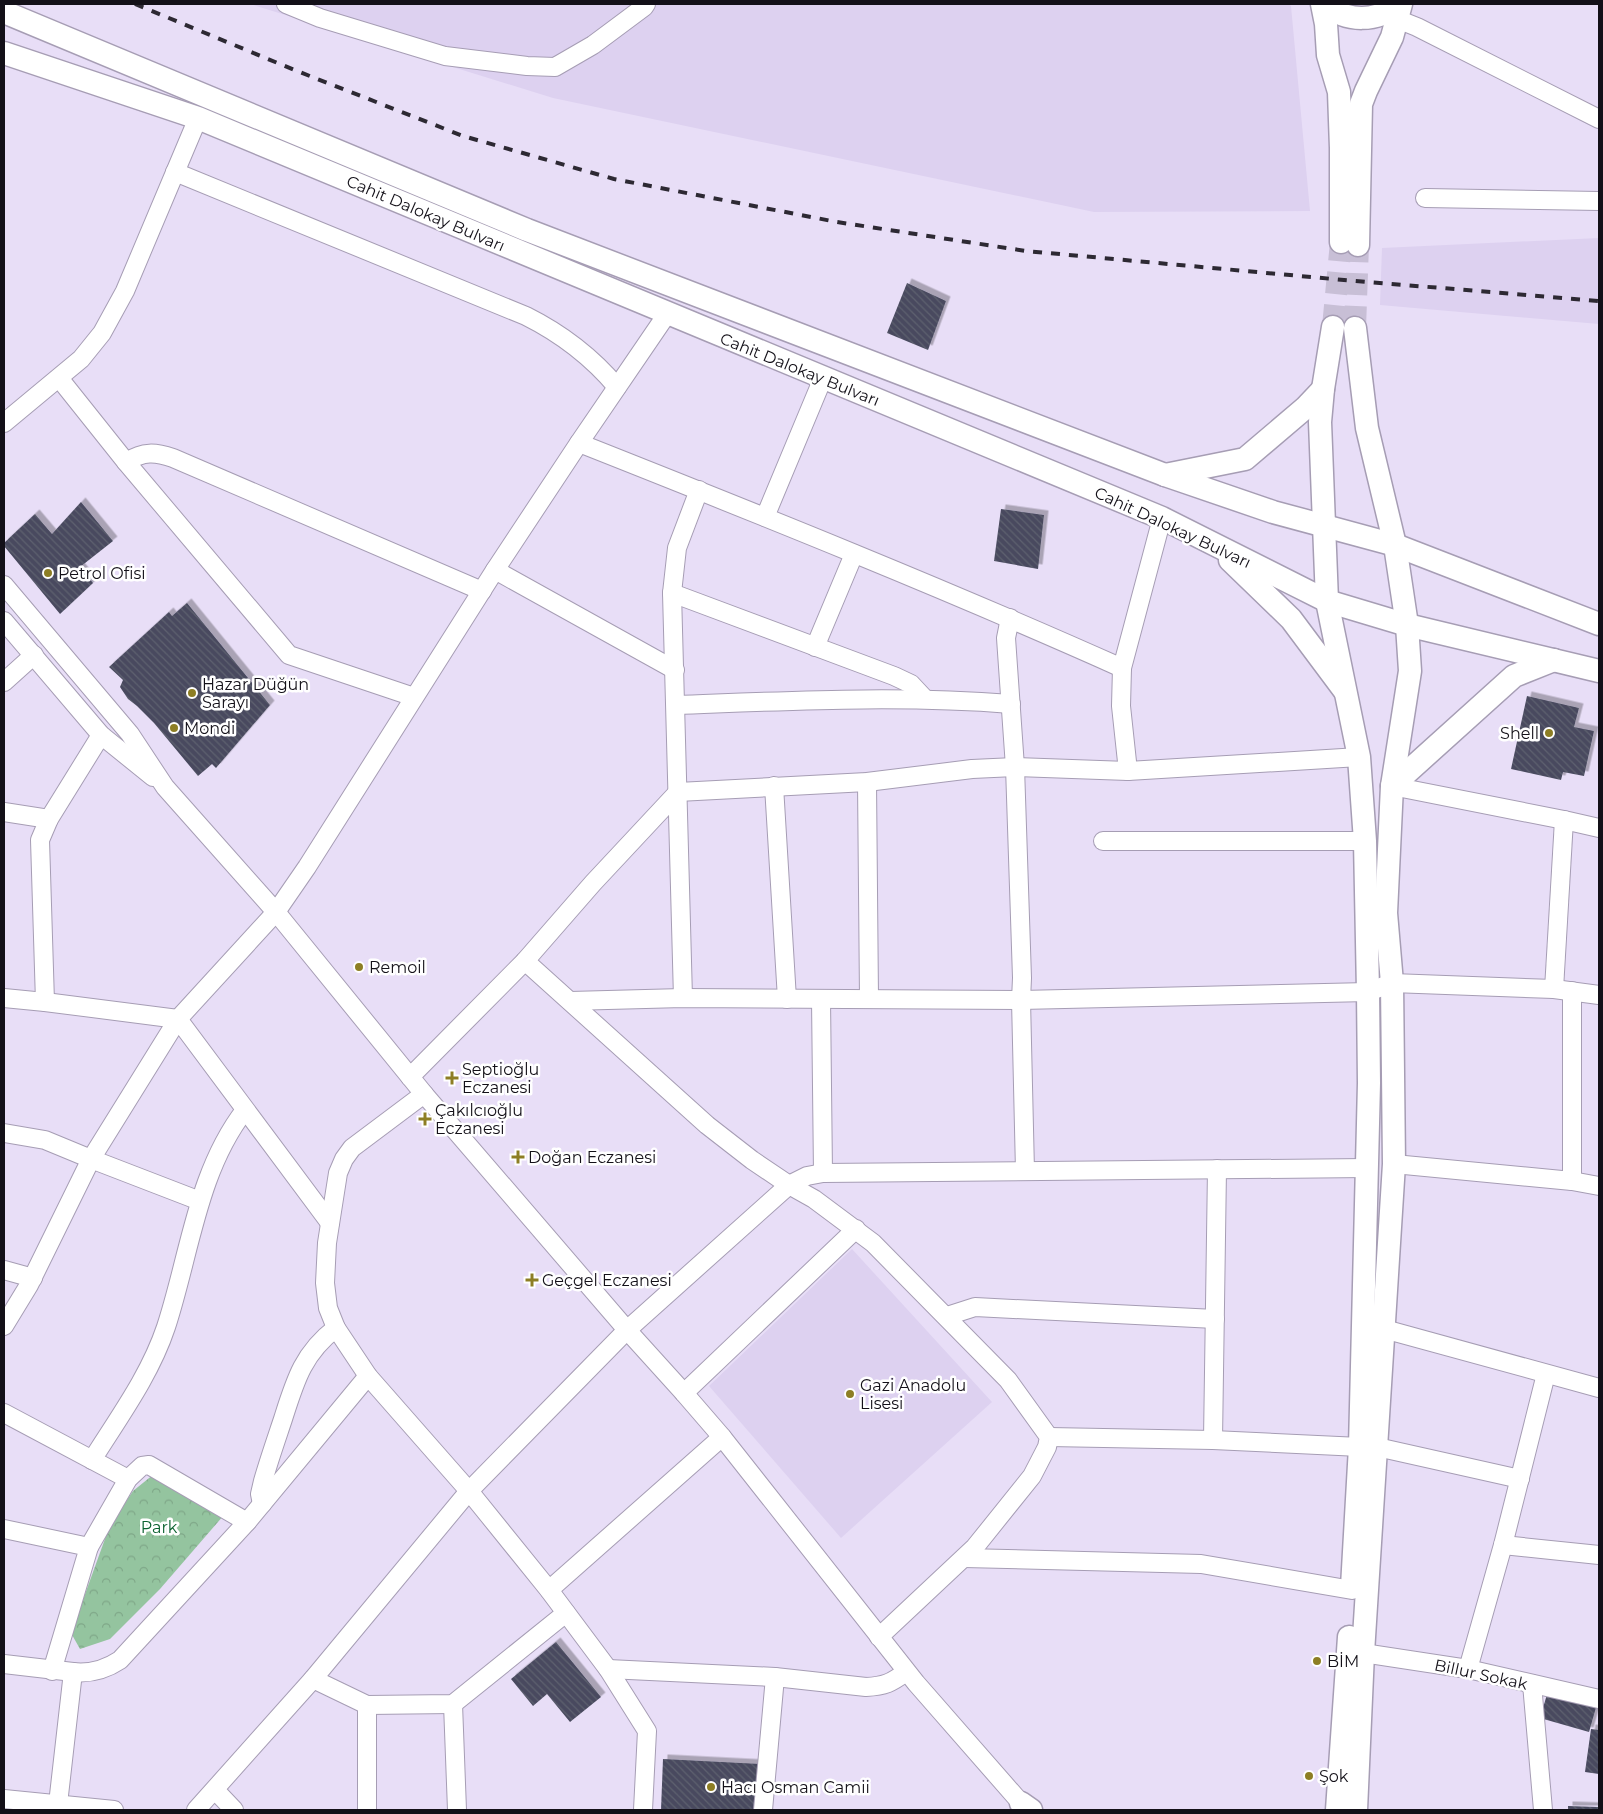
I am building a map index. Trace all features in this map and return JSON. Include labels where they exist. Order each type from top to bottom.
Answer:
[{"type":"main road","points":[[1322,4],[1326,24],[1328,54],[1339,92],[1341,148],[1349,243],[1361,104],[1392,37],[1398,9]]},
{"type":"main road","points":[[1326,4],[1338,12],[1358,18],[1382,15],[1398,9]]},
{"type":"main road","name":"Cahit Dalokay Bulvarı","points":[[4,12],[526,230],[1165,475],[1273,512],[1395,545],[1599,624]]},
{"type":"main road","name":"Cahit Dalokay Bulvarı","points":[[4,53],[198,118],[1162,518],[1328,601],[1408,625],[1599,671]]},
{"type":"main road","points":[[1337,1810],[1352,1590],[1368,1447],[1384,1329],[1394,1164],[1392,983],[1386,913],[1392,786],[1410,671],[1408,625],[1395,545],[1344,327],[1323,389],[1320,422],[1328,601],[1359,757],[1366,841],[1369,1083],[1367,1168],[1368,1447],[1363,1653],[1356,1810]]},
{"type":"main road","points":[[1165,475],[1245,459],[1305,408],[1323,389]]},
{"type":"main road","points":[[1215,546],[1291,619],[1348,696]]},
{"type":"main road","points":[[1392,786],[1514,676],[1554,660]]},
{"type":"main road","points":[[1363,1653],[1373,1674],[1371,1810]]},
{"type":"street","points":[[286,4],[320,18],[445,56],[527,66],[555,67],[593,45],[646,4]]},
{"type":"street","points":[[1398,9],[1417,27],[1599,119]]},
{"type":"street","points":[[4,423],[81,359],[102,333],[125,291],[198,118]]},
{"type":"street","points":[[176,172],[526,316],[563,336],[580,349],[617,387]]},
{"type":"street","points":[[1424,198],[1599,201]]},
{"type":"street","points":[[4,1326],[33,1278],[90,1159],[178,1019],[276,912],[307,867],[495,570],[667,314]]},
{"type":"street","points":[[59,378],[126,462],[289,655],[414,698]]},
{"type":"street","points":[[765,517],[823,378]]},
{"type":"street","points":[[579,443],[699,490],[1010,618],[1122,668]]},
{"type":"street","points":[[126,462],[146,454],[158,453],[173,458],[482,591]]},
{"type":"street","points":[[683,998],[672,593],[677,548],[699,490]]},
{"type":"street","points":[[1128,771],[1121,706],[1122,668],[1162,518]]},
{"type":"street","points":[[815,647],[854,554]]},
{"type":"street","points":[[495,570],[675,670]]},
{"type":"street","points":[[4,585],[130,734],[164,787]]},
{"type":"street","points":[[672,593],[903,680],[917,689],[925,699]]},
{"type":"street","points":[[1010,618],[1006,638],[1015,767],[1022,978],[1025,1171]]},
{"type":"street","points":[[4,621],[101,735],[164,787],[276,912],[424,1094],[722,1438],[906,1672],[1025,1808]]},
{"type":"street","points":[[4,682],[34,655]]},
{"type":"street","points":[[676,705],[865,699],[925,699],[1011,704]]},
{"type":"street","points":[[45,1002],[40,840],[49,819],[101,735]]},
{"type":"street","points":[[410,1077],[525,961],[593,883],[678,792],[867,782],[972,769],[1015,767],[1128,771],[1359,757]]},
{"type":"street","points":[[867,782],[869,999]]},
{"type":"street","points":[[774,786],[787,999]]},
{"type":"street","points":[[1392,786],[1599,828]]},
{"type":"street","points":[[4,812],[49,819]]},
{"type":"street","points":[[1564,820],[1563,990],[1572,1181]]},
{"type":"street","points":[[1103,840],[1366,841]]},
{"type":"street","points":[[525,961],[707,1125],[752,1160],[789,1185],[814,1198],[873,1243],[1008,1380],[1049,1437]]},
{"type":"street","points":[[570,1001],[683,998],[1021,1000],[1368,992],[1392,983],[1563,990],[1599,995]]},
{"type":"street","points":[[4,998],[178,1019],[330,1223]]},
{"type":"street","points":[[821,999],[823,1173]]},
{"type":"street","points":[[424,1094],[352,1148],[344,1159],[338,1173],[330,1223],[325,1283],[328,1308],[336,1328],[368,1376],[469,1491],[549,1590],[608,1668],[647,1731],[642,1810]]},
{"type":"street","points":[[92,1460],[137,1389],[158,1346],[166,1326],[200,1201],[220,1151],[236,1122],[246,1110]]},
{"type":"street","points":[[4,1133],[45,1140],[200,1201]]},
{"type":"street","points":[[1394,1164],[1572,1181],[1599,1186]]},
{"type":"street","points":[[196,1810],[313,1679],[469,1491],[628,1330],[789,1185],[807,1176],[823,1173],[1367,1168]]},
{"type":"street","points":[[1213,1440],[1216,1169]]},
{"type":"street","points":[[684,1393],[856,1229]]},
{"type":"street","points":[[4,1270],[33,1278]]},
{"type":"street","points":[[947,1316],[975,1307],[1215,1319]]},
{"type":"street","points":[[262,1504],[260,1494],[263,1481],[296,1379],[310,1353],[336,1328]]},
{"type":"street","points":[[1384,1329],[1599,1388]]},
{"type":"street","points":[[1468,1669],[1503,1545],[1546,1374]]},
{"type":"street","points":[[4,1664],[83,1674],[98,1671],[120,1660],[247,1522],[368,1376]]},
{"type":"street","points":[[4,1413],[128,1479]]},
{"type":"street","points":[[1049,1437],[1213,1440],[1368,1447],[1520,1479]]},
{"type":"street","points":[[879,1637],[976,1547],[1032,1476],[1049,1437]]},
{"type":"street","points":[[549,1590],[722,1438]]},
{"type":"street","points":[[52,1671],[89,1547],[128,1479],[142,1466],[150,1466],[247,1522]]},
{"type":"street","points":[[4,1529],[89,1547]]},
{"type":"street","points":[[1503,1545],[1599,1555]]},
{"type":"street","points":[[964,1558],[1201,1564],[1352,1590]]},
{"type":"street","points":[[313,1679],[367,1705],[453,1704],[566,1613]]},
{"type":"street","name":"Billur Sokak","points":[[1363,1653],[1468,1669],[1599,1699]]},
{"type":"street","points":[[608,1668],[774,1678],[866,1687],[891,1683],[906,1672]]},
{"type":"street","points":[[58,1804],[73,1672]]},
{"type":"street","points":[[763,1810],[774,1678]]},
{"type":"street","points":[[1532,1684],[1543,1810]]},
{"type":"street","points":[[453,1704],[457,1810]]},
{"type":"street","points":[[367,1705],[367,1810]]},
{"type":"street","points":[[215,1790],[234,1810]]},
{"type":"street","points":[[4,1799],[114,1810]]},
{"type":"shaded area","points":[[250,4],[1289,4],[1291,6],[1310,211],[1094,212],[553,98]]},
{"type":"shaded area","points":[[1599,238],[1599,324],[1380,305],[1382,248]]},
{"type":"shaded area","name":"Gazi Anadolu Lisesi","points":[[852,1249],[992,1402],[841,1538],[709,1386]]},
{"type":"green space","name":"Park","points":[[154,1474],[224,1515],[160,1589],[110,1639],[80,1649],[71,1633],[110,1525],[133,1491]]},
{"type":"building","points":[[907,283],[946,301],[928,350],[887,333]]},
{"type":"building","points":[[81,502],[113,541],[80,567],[93,583],[60,614],[4,546],[4,543],[35,514],[52,534]]},
{"type":"building","points":[[1001,509],[1044,515],[1038,569],[994,561]]},
{"type":"building","name":"Hazar Düğün Sarayı","points":[[187,603],[270,705],[216,768],[212,764],[198,776],[154,723],[128,699],[120,687],[123,680],[109,667],[169,612],[172,616]]},
{"type":"building","points":[[1527,696],[1579,708],[1574,727],[1594,731],[1584,776],[1563,772],[1561,780],[1511,769]]},
{"type":"building","points":[[556,1642],[601,1697],[570,1722],[547,1694],[533,1706],[511,1679]]},
{"type":"building","points":[[1548,1691],[1597,1704],[1589,1732],[1540,1718]]},
{"type":"building","points":[[1591,1729],[1599,1730],[1599,1774],[1585,1772]]},
{"type":"building","name":"Hacı Osman Camii","points":[[663,1759],[761,1764],[758,1810],[661,1810]]},
{"type":"building","points":[[1568,1806],[1599,1807],[1599,1810],[1568,1810]]},
{"type":"tunnel","points":[[1333,327],[1341,242]]},
{"type":"tunnel","points":[[1355,328],[1358,245]]},
{"type":"railway","points":[[135,4],[297,71],[463,136],[614,179],[837,222],[1026,251],[1599,301]]},
{"type":"place","name":"Petrol Ofisi","points":[[48,573]]},
{"type":"place","name":"Hazar Düğün Sarayı","points":[[192,693]]},
{"type":"place","name":"Mondi","points":[[174,728]]},
{"type":"place","name":"Shell","points":[[1549,733]]},
{"type":"place","name":"Remoil","points":[[359,967]]},
{"type":"place","name":"Septioğlu Eczanesi","points":[[452,1078]]},
{"type":"place","name":"Çakılcıoğlu Eczanesi","points":[[425,1119]]},
{"type":"place","name":"Doğan Eczanesi","points":[[518,1157]]},
{"type":"place","name":"Geçgel Eczanesi","points":[[532,1280]]},
{"type":"place","name":"Gazi Anadolu Lisesi","points":[[850,1394]]},
{"type":"place","name":"BİM","points":[[1317,1661]]},
{"type":"place","name":"Şok","points":[[1309,1776]]},
{"type":"place","name":"Hacı Osman Camii","points":[[711,1787]]}]
